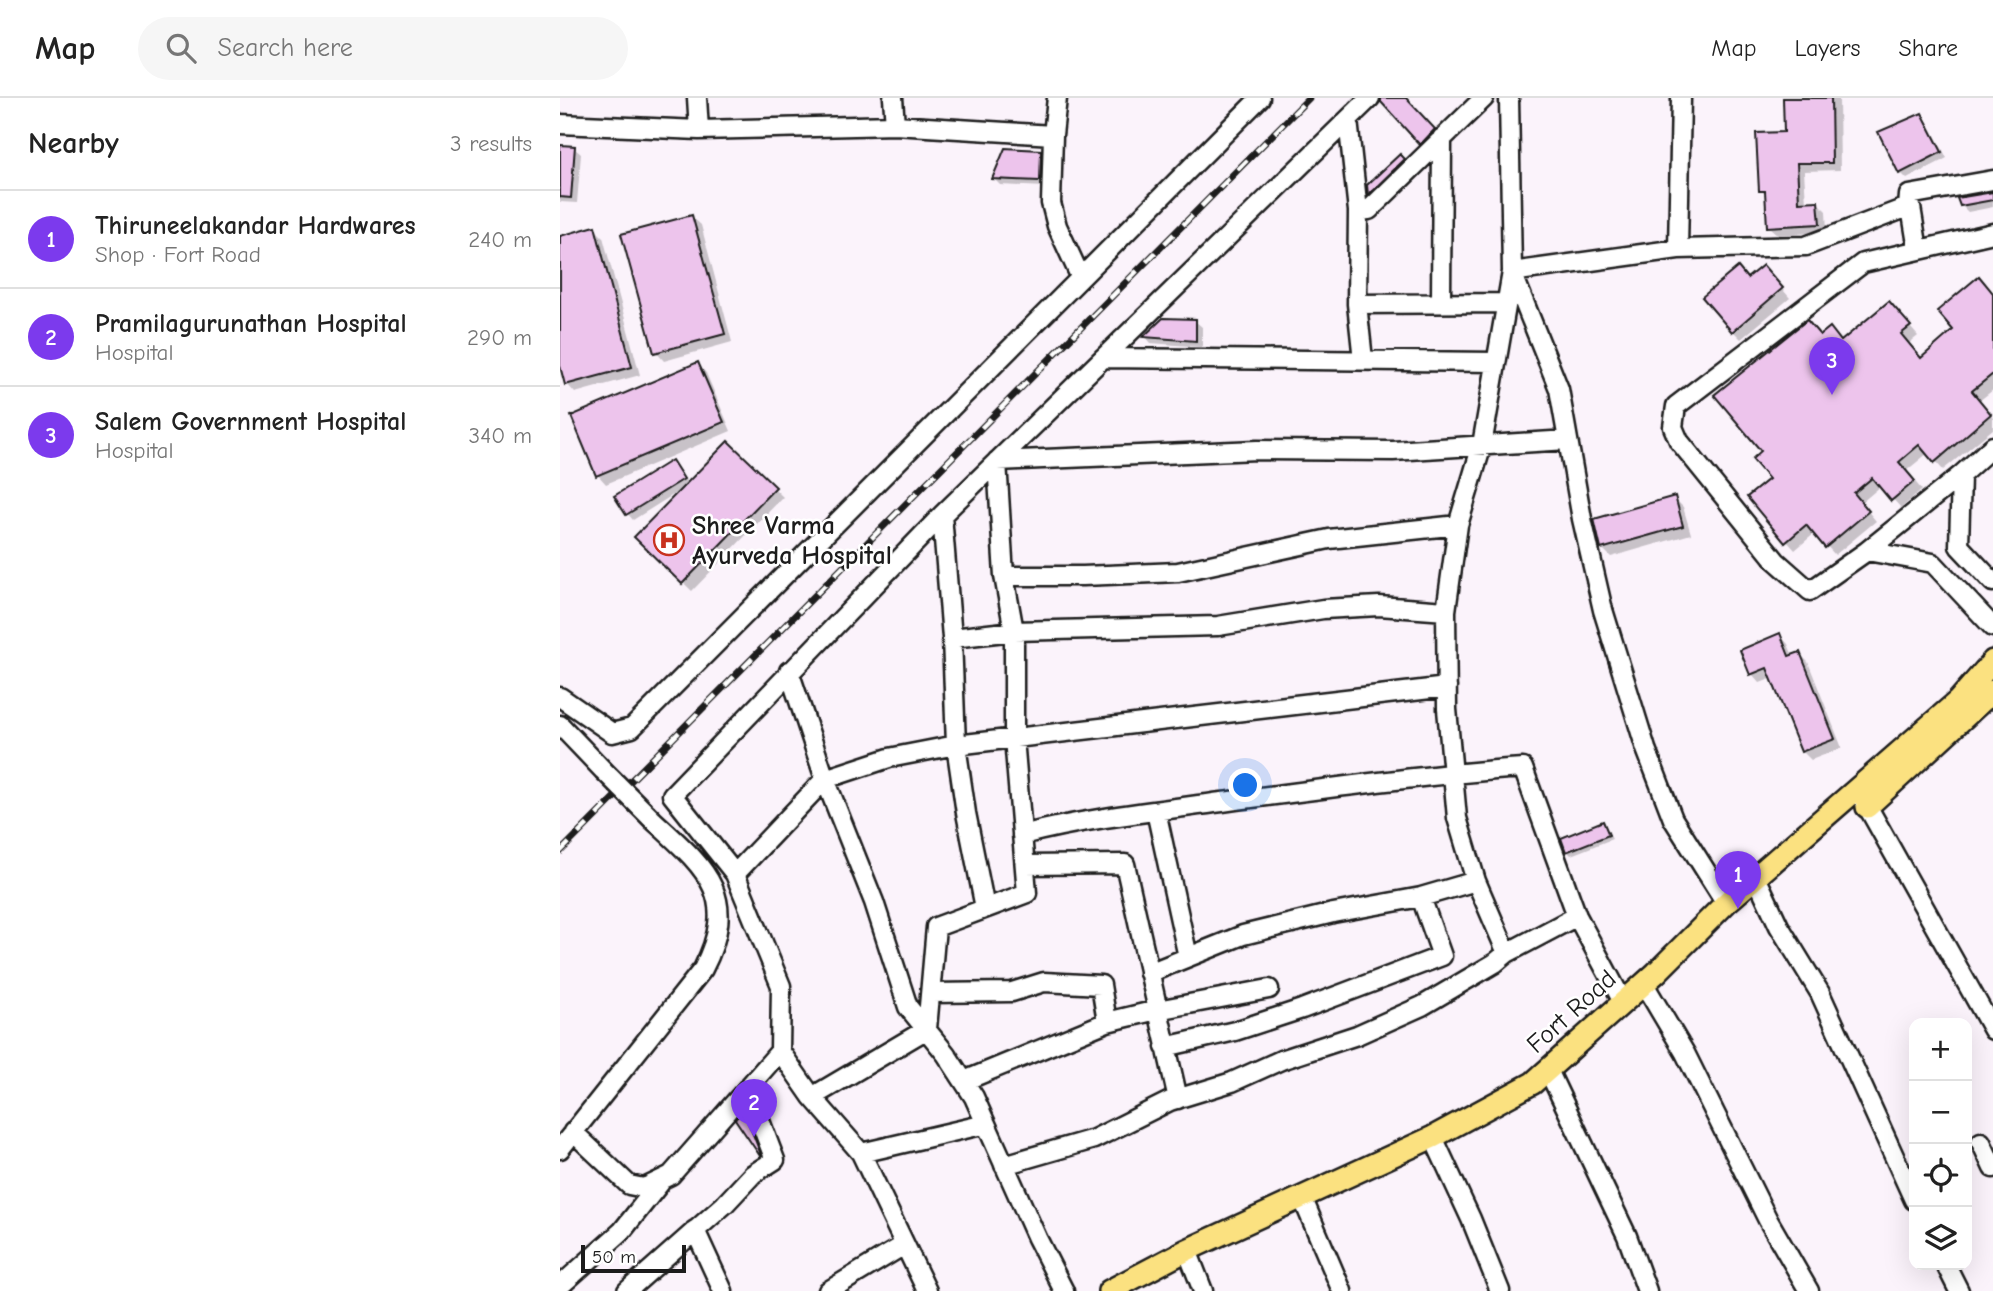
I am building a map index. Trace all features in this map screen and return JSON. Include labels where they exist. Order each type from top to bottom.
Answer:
[{"type":"main road","name":"Fort Road","points":[[1110,1291],[1187,1250],[1433,1137],[1533,1083],[1644,984],[1756,877],[1862,798],[1958,701],[1993,661]]},
{"type":"main road","points":[[1862,798],[1993,691]]},
{"type":"street","points":[[697,98],[699,130]]},
{"type":"street","points":[[893,98],[895,125]]},
{"type":"street","points":[[1057,98],[1051,203],[1057,226],[1080,276]]},
{"type":"street","points":[[1235,124],[1237,98]]},
{"type":"street","points":[[560,697],[612,733],[632,728],[1260,98]]},
{"type":"street","points":[[927,1291],[861,1153],[812,1097],[780,1051],[781,986],[735,874],[672,795],[942,515],[1370,98]]},
{"type":"street","points":[[1358,211],[1369,210],[1484,98]]},
{"type":"street","points":[[1507,953],[1476,881],[1457,818],[1447,687],[1446,611],[1458,524],[1482,445],[1512,272],[1509,98]]},
{"type":"street","points":[[1678,249],[1681,98]]},
{"type":"street","points":[[1348,120],[1358,211],[1357,304],[1363,360]]},
{"type":"street","points":[[560,124],[699,130],[895,125],[1054,135]]},
{"type":"street","points":[[1441,302],[1442,138]]},
{"type":"street","points":[[1909,195],[1993,180]]},
{"type":"street","points":[[1512,272],[1678,249],[1805,246],[1908,207],[1909,195]]},
{"type":"street","points":[[1909,195],[1918,250]]},
{"type":"street","points":[[1993,233],[1863,263],[1676,406],[1673,426],[1679,441],[1776,561],[1810,592],[1867,551],[1993,446]]},
{"type":"street","points":[[1512,272],[1559,388],[1582,519],[1603,610],[1646,749],[1673,819],[1726,903]]},
{"type":"street","points":[[1357,304],[1507,303]]},
{"type":"street","points":[[1103,358],[1496,362]]},
{"type":"street","points":[[997,461],[1257,450],[1393,451],[1568,440]]},
{"type":"street","points":[[928,1029],[936,926],[1027,892],[1014,738],[1014,631],[1004,576],[997,461]]},
{"type":"street","points":[[1961,475],[1959,546],[1993,582]]},
{"type":"street","points":[[942,515],[953,638],[956,745],[985,908]]},
{"type":"street","points":[[1004,576],[1178,572],[1329,540],[1458,524]]},
{"type":"street","points":[[1936,566],[1959,546]]},
{"type":"street","points":[[1867,551],[1933,563],[1993,628]]},
{"type":"street","points":[[953,638],[1014,631],[1218,626],[1323,609],[1379,606],[1446,611]]},
{"type":"street","points":[[789,671],[825,779],[874,902],[908,1007],[928,1029],[974,1097],[1037,1238],[1064,1291]]},
{"type":"street","points":[[735,874],[825,779],[889,758],[956,745],[1447,687]]},
{"type":"street","points":[[560,725],[699,863],[711,881],[719,905],[715,946],[703,969],[560,1149]]},
{"type":"street","points":[[1022,835],[1067,823],[1156,811],[1453,773],[1523,768],[1577,916],[1623,1002]]},
{"type":"street","points":[[1862,798],[1993,1030]]},
{"type":"street","points":[[1156,811],[1188,957]]},
{"type":"street","points":[[1024,865],[1125,864],[1178,1099]]},
{"type":"street","points":[[1756,877],[1779,926],[1820,993],[1909,1189]]},
{"type":"street","points":[[1149,974],[1243,935],[1333,913],[1421,897],[1476,881]]},
{"type":"street","points":[[1165,1047],[1235,1031],[1291,1013],[1442,956],[1421,897]]},
{"type":"street","points":[[1004,1165],[1094,1139],[1178,1099],[1232,1082],[1281,1060],[1368,1030],[1422,1006],[1495,963],[1507,953],[1577,916]]},
{"type":"street","points":[[930,993],[1012,992],[1044,982],[1101,985],[1107,1022]]},
{"type":"street","points":[[1644,984],[1685,1052],[1768,1220],[1808,1291]]},
{"type":"street","points":[[964,1081],[1107,1022],[1269,989]]},
{"type":"street","points":[[812,1097],[928,1029]]},
{"type":"street","points":[[573,1132],[629,1185],[644,1188],[671,1175],[780,1051]]},
{"type":"street","points":[[1548,1070],[1627,1236],[1647,1291]]},
{"type":"street","points":[[627,1291],[724,1205],[753,1174],[775,1160],[748,1089]]},
{"type":"street","points":[[861,1153],[986,1124]]},
{"type":"street","points":[[1433,1137],[1471,1219],[1500,1291]]},
{"type":"street","points":[[1981,1142],[1993,1168]]},
{"type":"street","points":[[560,1286],[622,1231],[662,1180]]},
{"type":"street","points":[[1302,1197],[1342,1291]]},
{"type":"street","points":[[695,1230],[723,1291]]},
{"type":"street","points":[[828,1291],[904,1245]]},
{"type":"street","points":[[1187,1250],[1203,1291]]},
{"type":"street","points":[[1948,1270],[1959,1291]]},
{"type":"building","points":[[1381,98],[1406,98],[1435,129],[1420,145],[1381,102]]},
{"type":"building","points":[[1783,98],[1831,98],[1832,163],[1797,163],[1799,202],[1818,201],[1820,224],[1767,227],[1765,191],[1759,191],[1756,133],[1784,132]]},
{"type":"building","points":[[1922,113],[1942,152],[1899,174],[1878,132]]},
{"type":"building","points":[[560,145],[575,146],[571,198],[560,197]]},
{"type":"building","points":[[1005,148],[1041,150],[1040,181],[992,179]]},
{"type":"building","points":[[1400,154],[1405,159],[1368,195],[1367,185]]},
{"type":"building","points":[[1993,192],[1993,200],[1960,206],[1957,198]]},
{"type":"building","points":[[692,215],[725,334],[654,353],[621,234]]},
{"type":"building","points":[[595,226],[632,367],[565,385],[560,366],[560,236]]},
{"type":"building","points":[[1763,265],[1783,288],[1732,332],[1702,297],[1738,267],[1747,278]]},
{"type":"building","points":[[1979,276],[1993,293],[1993,374],[1972,391],[1991,414],[1934,463],[1919,445],[1899,462],[1915,481],[1891,501],[1872,478],[1854,493],[1869,511],[1825,548],[1806,525],[1785,543],[1747,497],[1769,479],[1752,459],[1761,451],[1714,395],[1807,320],[1820,335],[1830,327],[1841,341],[1889,301],[1911,326],[1901,334],[1921,358],[1953,330],[1937,311]]},
{"type":"building","points":[[1163,318],[1196,319],[1196,341],[1143,337]]},
{"type":"building","points":[[698,362],[724,422],[596,476],[571,416]]},
{"type":"building","points":[[728,441],[776,487],[682,584],[634,537]]},
{"type":"building","points":[[672,460],[684,479],[626,515],[614,496]]},
{"type":"building","points":[[1675,496],[1683,526],[1601,549],[1594,519]]},
{"type":"building","points":[[1780,633],[1789,656],[1800,652],[1835,739],[1801,752],[1767,668],[1750,675],[1740,650]]},
{"type":"building","points":[[1603,821],[1609,835],[1566,852],[1561,838]]},
{"type":"building","points":[[744,1111],[761,1155],[760,1156],[735,1119]]},
{"type":"railway","points":[[560,852],[1309,98]]},
{"type":"place","name":"Salem Government Hospital","points":[[1832,395]]},
{"type":"place","name":"Shree Varma Ayurveda Hospital","points":[[669,540]]},
{"type":"place","name":"Thiruneelakandar Hardwares","points":[[1738,909]]},
{"type":"place","name":"Pramilagurunathan Hospital","points":[[754,1137]]}]
